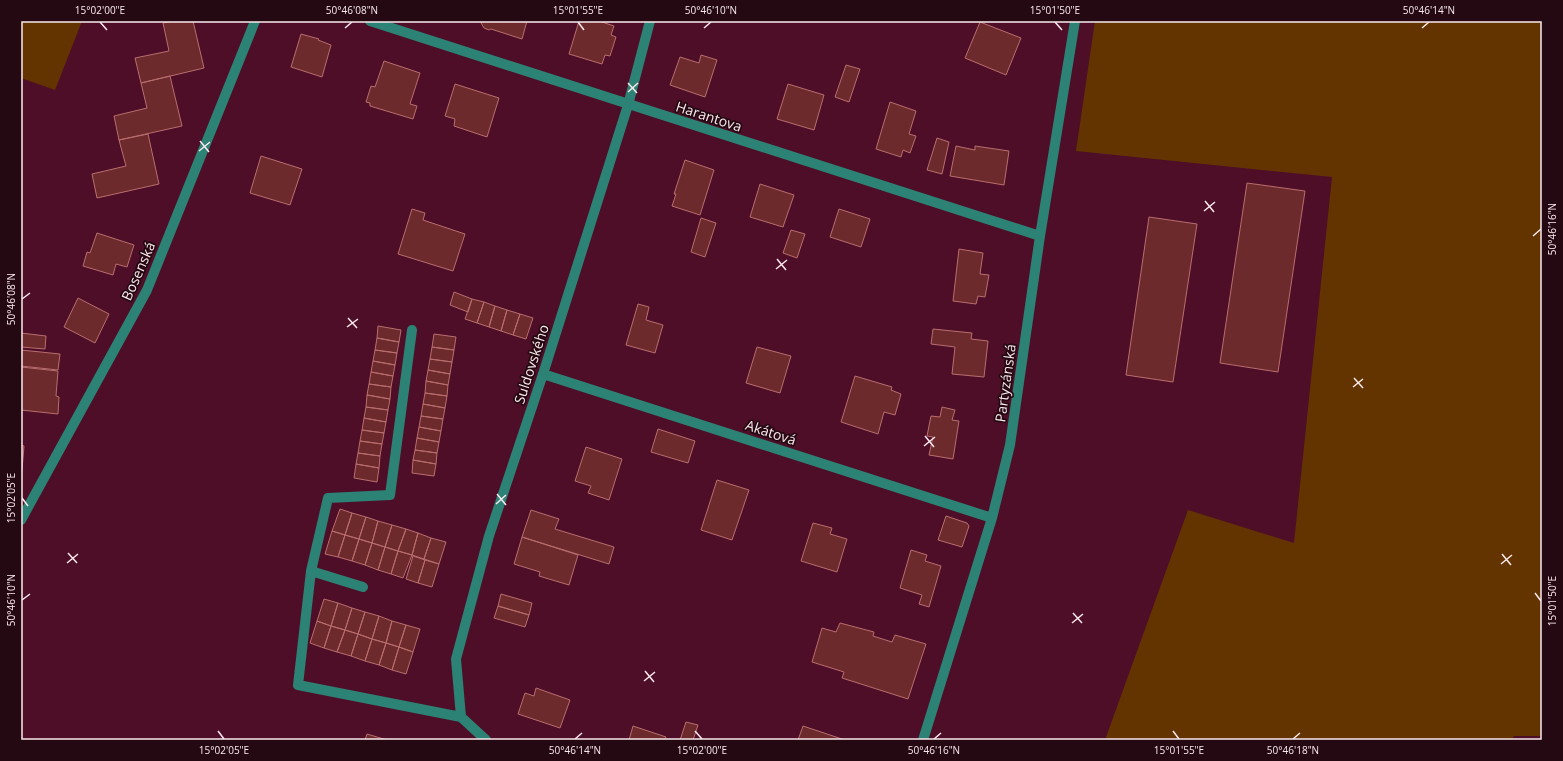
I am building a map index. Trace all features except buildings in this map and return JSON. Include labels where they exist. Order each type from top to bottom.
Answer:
[{"type":"street","name":"Bosenská","points":[[21,520],[147,290],[255,21]]},
{"type":"street","name":"Harantova","points":[[370,21],[1040,236]]},
{"type":"street","name":"Suldovského","points":[[461,717],[456,659],[489,536],[543,374],[628,105],[650,21]]},
{"type":"street","name":"Partyzánská","points":[[923,740],[992,518],[1010,445],[1040,236],[1075,21]]},
{"type":"street","points":[[412,330],[390,495],[328,498],[311,571],[298,685],[461,717],[486,740]]},
{"type":"street","name":"Akátová","points":[[543,374],[992,518]]},
{"type":"street","points":[[311,571],[363,587]]},
{"type":"shaded area","points":[[21,21],[82,21],[55,90],[21,78]]},
{"type":"shaded area","points":[[1095,21],[1542,21],[1542,736],[1514,736],[1512,740],[1105,740],[1188,510],[1294,543],[1332,177],[1076,151]]}]
